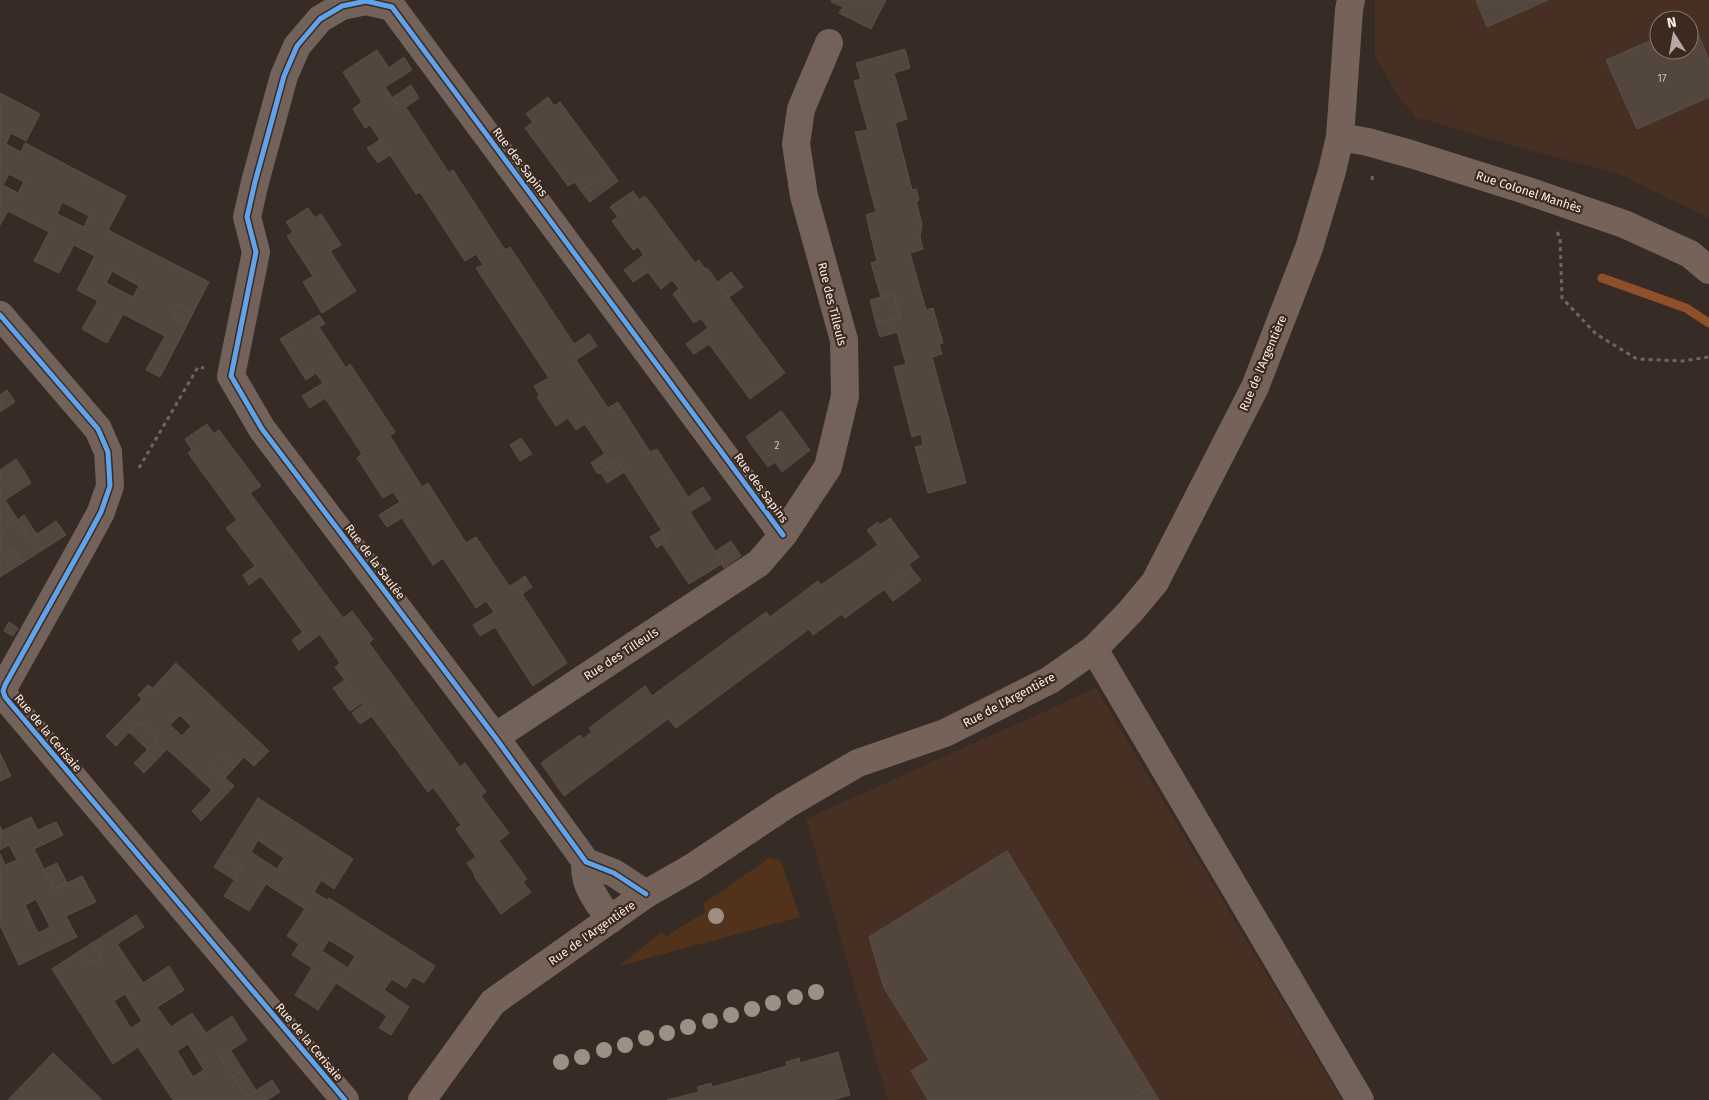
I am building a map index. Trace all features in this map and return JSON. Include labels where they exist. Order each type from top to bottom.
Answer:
[{"type":"main road","name":"Rue de l'Argentière","points":[[422,1100],[493,1002],[646,894],[693,867],[786,805],[858,763],[946,733],[1050,680],[1094,649],[1130,612],[1155,582],[1255,387],[1309,248],[1340,138],[1351,0]]},
{"type":"main road","name":"Rue Colonel Manhès","points":[[1340,138],[1368,142],[1414,155],[1624,224],[1690,254],[1709,270]]},
{"type":"street","name":"Rue des Sapins","points":[[231,376],[256,252],[247,217],[284,76],[297,46],[320,19],[342,6],[366,1],[392,7],[783,535]]},
{"type":"street","name":"Rue des Tilleuls","points":[[495,737],[759,563],[783,535],[828,467],[845,396],[844,340],[804,196],[796,144],[801,110],[829,43]]},
{"type":"street","name":"Rue de la Cerisaie","points":[[0,315],[98,429],[108,452],[110,486],[96,521],[5,685],[5,697],[345,1100]]},
{"type":"street","name":"Rue de la Saulée","points":[[231,376],[262,429],[495,737],[586,862],[584,872],[592,892],[610,920]]},
{"type":"street","points":[[1094,649],[1360,1100]]},
{"type":"street","points":[[586,862],[614,873],[646,894]]},
{"type":"path","points":[[1558,201],[1551,224],[1560,237],[1562,298],[1596,334],[1637,359],[1682,362],[1709,358]]},
{"type":"path","points":[[110,486],[130,484],[198,367],[231,376]]},
{"type":"shaded area","points":[[1375,0],[1709,0],[1709,218],[1617,173],[1528,150],[1416,117],[1400,98],[1375,57]]},
{"type":"shaded area","points":[[1096,688],[1342,1100],[888,1100],[806,819]]},
{"type":"shaded area","points":[[769,858],[781,861],[800,917],[619,966],[661,933],[667,936],[705,912],[704,903]]},
{"type":"building","points":[[832,0],[886,0],[871,29],[839,13],[843,7],[831,2]]},
{"type":"building","points":[[1476,0],[1548,0],[1487,27]]},
{"type":"building","points":[[1699,36],[1709,60],[1709,97],[1637,129],[1606,60],[1649,41],[1649,60],[1699,60]]},
{"type":"building","points":[[905,49],[910,68],[894,73],[907,119],[895,123],[912,190],[916,189],[919,200],[916,201],[922,224],[920,237],[923,249],[910,253],[926,310],[933,308],[943,343],[939,344],[942,354],[932,357],[966,483],[928,493],[915,447],[923,445],[921,434],[912,437],[894,367],[906,364],[897,332],[880,337],[876,324],[900,317],[893,294],[881,297],[871,263],[877,261],[866,215],[876,212],[855,132],[868,130],[854,81],[861,79],[856,63]]},
{"type":"building","points":[[377,50],[389,68],[404,57],[412,70],[385,87],[398,106],[403,103],[449,173],[453,170],[505,250],[510,247],[574,344],[589,334],[597,346],[576,360],[608,408],[618,402],[650,452],[657,449],[688,497],[703,487],[711,499],[690,512],[723,563],[689,584],[662,544],[668,540],[617,461],[612,465],[585,424],[576,430],[568,418],[556,426],[537,397],[540,396],[534,386],[549,378],[476,268],[483,265],[476,254],[465,261],[420,192],[416,194],[370,125],[365,128],[353,109],[362,102],[343,72]]},
{"type":"building","points":[[411,85],[419,98],[406,107],[403,103],[398,106],[392,98]]},
{"type":"building","points":[[0,93],[40,114],[26,141],[11,133],[6,144],[21,152],[25,143],[126,196],[108,230],[209,282],[193,313],[178,305],[172,317],[187,325],[160,377],[146,370],[165,336],[123,314],[107,343],[82,329],[98,301],[77,290],[95,256],[74,245],[59,273],[34,261],[49,232],[8,211],[0,225]],"holes":[[[9,174],[24,182],[18,193],[3,185]],[[62,202],[89,216],[84,227],[57,214]],[[112,271],[139,286],[133,297],[106,283]]]},
{"type":"building","points":[[548,97],[554,106],[560,102],[611,171],[581,191],[575,182],[568,186],[525,128],[533,122],[526,114]]},
{"type":"building","points":[[380,140],[390,155],[378,163],[367,148]]},
{"type":"building","points":[[611,171],[618,181],[590,202],[581,191]]},
{"type":"building","points":[[633,191],[639,200],[645,196],[695,263],[699,260],[705,269],[707,268],[785,373],[750,399],[709,344],[694,354],[686,344],[708,328],[701,318],[694,323],[673,294],[679,289],[672,280],[661,289],[648,272],[633,282],[624,270],[644,255],[638,247],[633,250],[612,221],[618,217],[610,207]]},
{"type":"building","points":[[308,208],[315,218],[321,214],[341,245],[330,251],[356,291],[322,313],[303,282],[313,276],[287,236],[293,232],[286,222]]},
{"type":"building","points":[[731,272],[743,287],[729,297],[718,282]]},
{"type":"building","points":[[893,294],[900,317],[876,324],[870,300]]},
{"type":"building","points":[[178,305],[193,313],[187,325],[172,317]]},
{"type":"building","points":[[319,315],[325,324],[319,327],[346,368],[350,364],[395,432],[390,436],[422,487],[428,483],[466,543],[476,537],[509,586],[515,583],[567,663],[533,686],[495,627],[480,636],[473,625],[494,612],[486,601],[476,608],[443,558],[433,565],[402,518],[387,527],[379,515],[400,502],[393,492],[383,498],[357,458],[362,454],[325,398],[310,408],[302,396],[323,383],[316,373],[306,380],[280,339]]},
{"type":"building","points":[[7,390],[15,402],[0,412],[0,395]]},
{"type":"building","points":[[781,411],[810,450],[782,472],[775,462],[768,467],[746,437]]},
{"type":"building","points":[[207,424],[214,434],[219,430],[261,486],[250,493],[343,618],[352,611],[373,639],[369,643],[460,767],[465,763],[486,792],[481,796],[509,833],[499,841],[527,879],[523,882],[531,892],[501,914],[467,863],[476,857],[456,829],[461,825],[433,787],[428,792],[335,667],[340,663],[320,634],[310,642],[261,576],[249,585],[243,575],[255,566],[226,528],[237,520],[188,453],[192,450],[185,439]]},
{"type":"building","points":[[521,438],[532,454],[520,461],[510,445]]},
{"type":"building","points":[[604,454],[612,465],[598,474],[591,463]]},
{"type":"building","points":[[16,459],[24,471],[0,487],[0,470]]},
{"type":"building","points":[[617,461],[624,472],[607,483],[600,472]]},
{"type":"building","points":[[24,471],[31,483],[5,500],[18,520],[0,531],[0,487]]},
{"type":"building","points":[[24,515],[37,535],[30,539],[18,520]]},
{"type":"building","points":[[890,518],[919,557],[909,564],[912,569],[845,618],[842,614],[813,635],[809,629],[676,728],[668,719],[564,796],[541,763],[580,735],[583,739],[592,732],[589,728],[645,686],[652,696],[766,612],[770,617],[818,581],[821,585],[878,545],[867,530],[878,522],[880,525]]},
{"type":"building","points":[[18,520],[30,539],[56,521],[66,535],[22,563],[13,549],[2,557],[11,570],[0,577],[0,531]]},
{"type":"building","points":[[662,530],[668,540],[657,548],[650,537]]},
{"type":"building","points":[[731,541],[741,556],[724,568],[716,551]]},
{"type":"building","points":[[13,549],[22,563],[11,570],[2,557]]},
{"type":"building","points":[[912,569],[921,580],[893,601],[884,589]]},
{"type":"building","points":[[525,576],[532,587],[522,594],[515,583]]},
{"type":"building","points":[[9,622],[18,628],[13,636],[4,631]]},
{"type":"building","points":[[303,632],[310,642],[299,650],[292,640]]},
{"type":"building","points":[[176,663],[269,751],[254,766],[244,757],[234,768],[221,755],[211,765],[234,786],[201,821],[192,811],[212,790],[167,749],[144,773],[134,763],[158,739],[139,722],[116,746],[106,736],[142,699],[138,695],[148,685],[153,688]],"holes":[[[180,715],[191,726],[182,736],[170,725]]]},
{"type":"building","points":[[345,680],[362,703],[350,711],[333,688]]},
{"type":"building","points":[[363,705],[372,716],[360,724],[352,713]]},
{"type":"building","points":[[139,722],[158,739],[147,749],[129,732]]},
{"type":"building","points":[[0,753],[11,776],[0,781]]},
{"type":"building","points":[[221,755],[234,768],[225,778],[211,765]]},
{"type":"building","points":[[258,798],[353,859],[334,889],[321,880],[314,892],[327,900],[329,898],[435,966],[424,983],[413,977],[406,988],[392,979],[384,990],[409,1007],[391,1035],[379,1028],[387,1016],[336,983],[318,1010],[295,995],[312,968],[292,955],[299,944],[287,936],[305,909],[266,884],[249,911],[224,896],[242,868],[221,856]],"holes":[[[258,840],[284,858],[277,869],[251,852]],[[329,940],[355,956],[348,968],[322,951]]]},
{"type":"building","points":[[31,817],[38,830],[56,822],[63,835],[34,849],[54,889],[82,876],[96,902],[66,916],[77,937],[19,965],[0,925],[0,854],[5,865],[17,860],[9,845],[0,850],[0,826],[2,831]],"holes":[[[36,899],[50,927],[38,933],[25,905]]]},
{"type":"building","points":[[1007,851],[1151,1087],[1130,1100],[928,1100],[911,1071],[929,1060],[884,988],[869,937]]},
{"type":"building","points":[[221,856],[242,868],[234,880],[214,867]]},
{"type":"building","points":[[57,863],[67,883],[54,889],[44,869]]},
{"type":"building","points":[[136,915],[144,927],[117,944],[143,983],[169,966],[184,990],[157,1007],[171,1027],[192,1013],[206,1033],[232,1016],[247,1040],[220,1057],[246,1097],[272,1080],[280,1092],[267,1100],[173,1100],[138,1047],[113,1064],[52,969],[81,950],[90,964],[101,957],[92,943]],"holes":[[[125,994],[142,1021],[131,1028],[114,1001]],[[188,1044],[204,1070],[193,1077],[177,1051]]]},
{"type":"building","points":[[92,943],[101,957],[90,964],[81,950]]},
{"type":"building","points":[[231,1051],[243,1070],[233,1077],[220,1057]]},
{"type":"building","points":[[838,1052],[850,1095],[833,1100],[667,1100],[699,1092],[697,1087],[711,1083],[712,1087],[787,1066],[786,1062],[799,1058],[800,1063]]},
{"type":"building","points":[[53,1053],[102,1100],[8,1100]]},
{"type":"building","points":[[243,1070],[256,1090],[246,1097],[233,1077]]},
{"type":"building","points":[[1151,1087],[1159,1100],[1130,1100]]},
{"type":"waterway","points":[[1602,278],[1686,308],[1709,323]]},
{"type":"cycle path","points":[[646,894],[614,873],[586,862],[495,737],[262,429],[231,376],[256,252],[247,217],[255,182],[284,76],[297,46],[320,19],[342,6],[366,1],[392,7],[783,535]]},
{"type":"cycle path","points":[[0,315],[98,429],[108,452],[110,486],[101,512],[5,685],[3,691],[5,697],[345,1100]]}]
